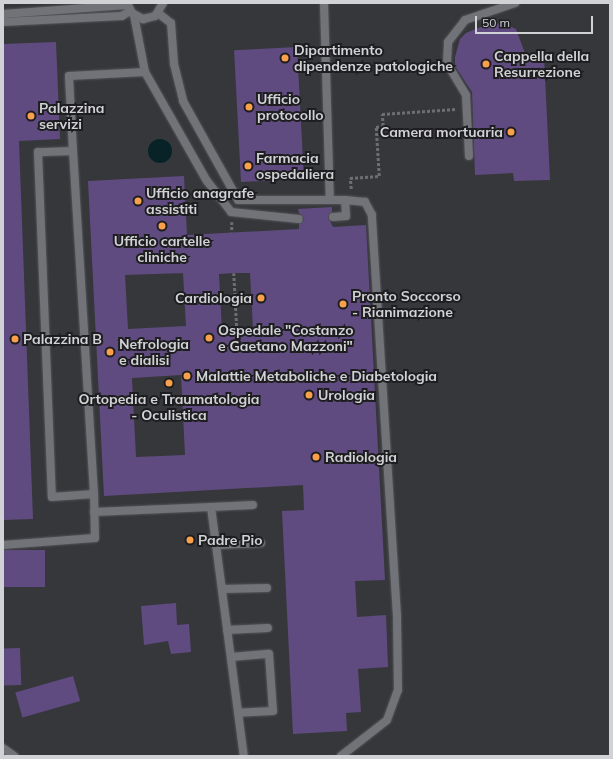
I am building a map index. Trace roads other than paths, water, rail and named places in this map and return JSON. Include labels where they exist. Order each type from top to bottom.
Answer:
[{"type":"street","points":[[3,14],[130,9],[147,18],[158,13],[163,3]]},
{"type":"street","points":[[324,3],[330,200]]},
{"type":"street","points":[[469,156],[466,95],[447,63],[448,42],[465,20],[515,3]]},
{"type":"street","points":[[3,22],[122,16],[130,9]]},
{"type":"street","points":[[130,9],[145,72],[207,181],[231,212],[299,219]]},
{"type":"street","points":[[158,13],[171,23],[174,64],[183,101],[238,200]]},
{"type":"street","points":[[3,545],[95,538],[94,494],[68,76],[145,72]]},
{"type":"street","points":[[73,150],[38,152],[52,497],[94,494]]},
{"type":"street","points":[[238,200],[349,200],[365,202],[372,215],[397,616],[398,690],[386,720],[341,756]]},
{"type":"street","points":[[231,212],[238,200]]},
{"type":"street","points":[[333,217],[346,216],[349,200]]},
{"type":"street","points":[[94,512],[253,505]]},
{"type":"street","points":[[211,507],[244,756]]},
{"type":"street","points":[[216,545],[261,543]]},
{"type":"street","points":[[222,589],[267,588]]},
{"type":"street","points":[[227,630],[268,628]]},
{"type":"street","points":[[231,656],[269,654],[273,711],[238,713]]},
{"type":"street","points":[[3,748],[14,756]]},
{"type":"water","points":[[160,139],[169,142],[172,151],[169,160],[160,163],[151,160],[148,151],[151,142]]},
{"type":"place","name":"Dipartimento dipendenze patologiche","points":[[285,58]]},
{"type":"place","name":"Cappella della Resurrezione","points":[[486,64]]},
{"type":"place","name":"Ufficio protocollo","points":[[249,107]]},
{"type":"place","name":"Palazzina servizi","points":[[31,116]]},
{"type":"place","name":"Camera mortuaria","points":[[511,132]]},
{"type":"place","name":"Farmacia ospedaliera","points":[[248,166]]},
{"type":"place","name":"Ufficio anagrafe assistiti","points":[[138,201]]},
{"type":"place","name":"Ufficio cartelle cliniche","points":[[162,226]]},
{"type":"place","name":"Cardiologia","points":[[261,298]]},
{"type":"place","name":"Pronto Soccorso - Rianimazione","points":[[343,304]]},
{"type":"place","name":"Ospedale \"Costanzo e Gaetano Mazzoni\"","points":[[209,338]]},
{"type":"place","name":"Palazzina B","points":[[15,339]]},
{"type":"place","name":"Nefrologia e dialisi","points":[[110,352]]},
{"type":"place","name":"Malattie Metaboliche e Diabetologia","points":[[187,376]]},
{"type":"place","name":"Ortopedia e Traumatologia - Oculistica","points":[[169,383]]},
{"type":"place","name":"Urologia","points":[[309,395]]},
{"type":"place","name":"Radiologia","points":[[316,457]]},
{"type":"place","name":"Padre Pio","points":[[190,540]]}]
